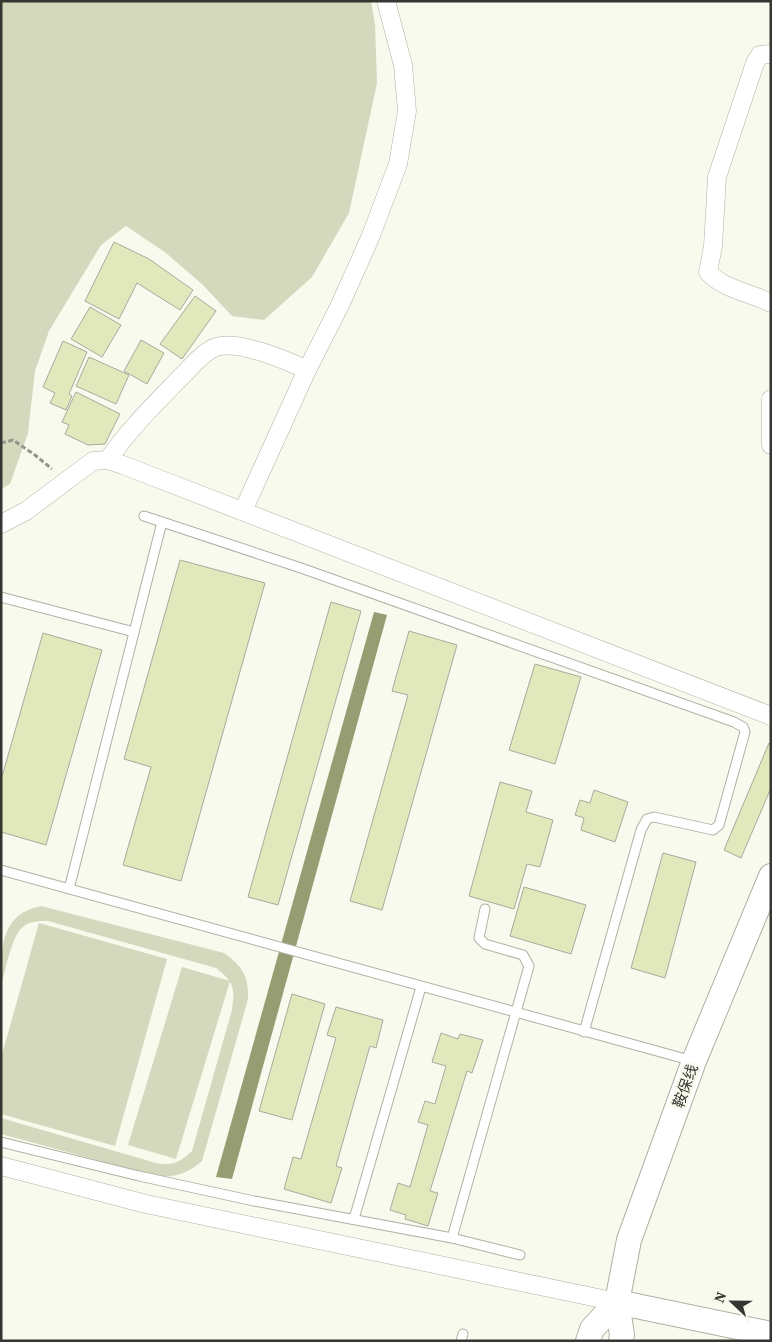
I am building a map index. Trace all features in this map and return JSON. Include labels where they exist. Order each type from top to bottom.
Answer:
[{"type":"main road","name":"鞍保线","points":[[617,1302],[629,1240],[694,1061],[771,876]]},
{"type":"main road","points":[[617,1302],[771,1334]]},
{"type":"main road","points":[[588,1341],[592,1329],[617,1302]]},
{"type":"main road","points":[[617,1302],[622,1335],[621,1341]]},
{"type":"street","points":[[243,511],[370,238],[398,164],[407,111],[403,65],[386,1]]},
{"type":"street","points":[[771,54],[760,55],[755,63],[717,177],[713,246],[708,272],[716,280],[771,303]]},
{"type":"street","points":[[108,460],[132,427],[197,361],[215,347],[235,346],[277,356],[307,370]]},
{"type":"street","points":[[771,399],[771,445]]},
{"type":"street","points":[[1,524],[26,511],[93,461],[108,460],[771,716]]},
{"type":"street","points":[[1,1166],[146,1204],[617,1302]]},
{"type":"lane","points":[[144,516],[301,568],[743,727],[745,732],[719,825],[713,830],[654,817],[647,819],[641,830],[584,1032]]},
{"type":"lane","points":[[69,889],[162,522]]},
{"type":"lane","points":[[1,597],[134,632]]},
{"type":"lane","points":[[1,870],[694,1061]]},
{"type":"lane","points":[[452,1238],[529,966],[523,955],[485,944],[479,938],[485,909]]},
{"type":"lane","points":[[354,1219],[421,987]]},
{"type":"lane","points":[[1,1142],[225,1195],[452,1238],[520,1255]]},
{"type":"path","points":[[1,443],[13,440],[35,455],[48,468],[70,479]]},
{"type":"shaded area","points":[[1,1],[371,1],[375,24],[377,83],[349,213],[312,277],[264,320],[232,316],[203,285],[166,253],[126,226],[101,245],[49,331],[35,371],[28,433],[10,484],[1,489]]},
{"type":"shaded area","points":[[374,612],[387,615],[232,1179],[216,1177]]},
{"type":"shaded area","points":[[41,906],[224,953],[243,972],[246,978],[248,999],[202,1161],[186,1172],[175,1176],[156,1176],[1,1134],[1,1118],[156,1163],[167,1164],[184,1158],[192,1151],[232,1010],[232,986],[227,977],[216,968],[48,921],[30,923],[19,931],[12,945],[1,986],[1,959],[10,925],[17,917],[28,910]]},
{"type":"shaded area","points":[[39,923],[167,959],[115,1146],[1,1114],[1,1058]]},
{"type":"shaded area","points":[[182,967],[230,981],[176,1159],[128,1145]]},
{"type":"building","points":[[114,242],[149,259],[193,290],[180,310],[137,283],[119,319],[85,301]]},
{"type":"building","points":[[195,296],[216,311],[182,359],[160,344]]},
{"type":"building","points":[[90,307],[121,325],[102,357],[71,339]]},
{"type":"building","points":[[141,340],[164,353],[147,384],[124,371]]},
{"type":"building","points":[[63,341],[87,352],[69,394],[72,396],[66,410],[50,403],[55,393],[43,387]]},
{"type":"building","points":[[89,357],[129,375],[116,404],[76,386]]},
{"type":"building","points":[[76,392],[120,414],[105,444],[88,445],[65,434],[69,425],[62,422]]},
{"type":"building","points":[[180,560],[265,583],[181,881],[123,865],[151,767],[124,759]]},
{"type":"building","points":[[331,602],[361,611],[278,905],[248,897]]},
{"type":"building","points":[[409,631],[457,645],[382,910],[350,901],[408,695],[392,691]]},
{"type":"building","points":[[43,633],[102,650],[46,845],[1,832],[1,780]]},
{"type":"building","points":[[535,664],[581,677],[555,764],[509,750]]},
{"type":"building","points":[[769,743],[771,744],[771,788],[741,858],[724,850]]},
{"type":"building","points":[[500,782],[532,791],[526,812],[553,820],[540,867],[527,864],[514,909],[469,896]]},
{"type":"building","points":[[594,790],[628,802],[615,842],[581,830],[584,818],[575,815],[580,800],[590,803]]},
{"type":"building","points":[[663,853],[696,862],[665,978],[631,968]]},
{"type":"building","points":[[524,887],[586,905],[571,954],[510,936]]},
{"type":"building","points":[[292,994],[325,1004],[292,1120],[259,1111]]},
{"type":"building","points":[[336,1007],[383,1020],[376,1048],[370,1046],[336,1166],[342,1168],[331,1203],[284,1189],[293,1157],[301,1159],[336,1038],[327,1035]]},
{"type":"building","points":[[441,1033],[458,1039],[460,1034],[483,1040],[472,1073],[467,1071],[430,1191],[438,1193],[428,1226],[405,1219],[406,1215],[390,1210],[398,1183],[410,1187],[428,1125],[418,1122],[425,1101],[435,1104],[446,1066],[432,1062]]}]
